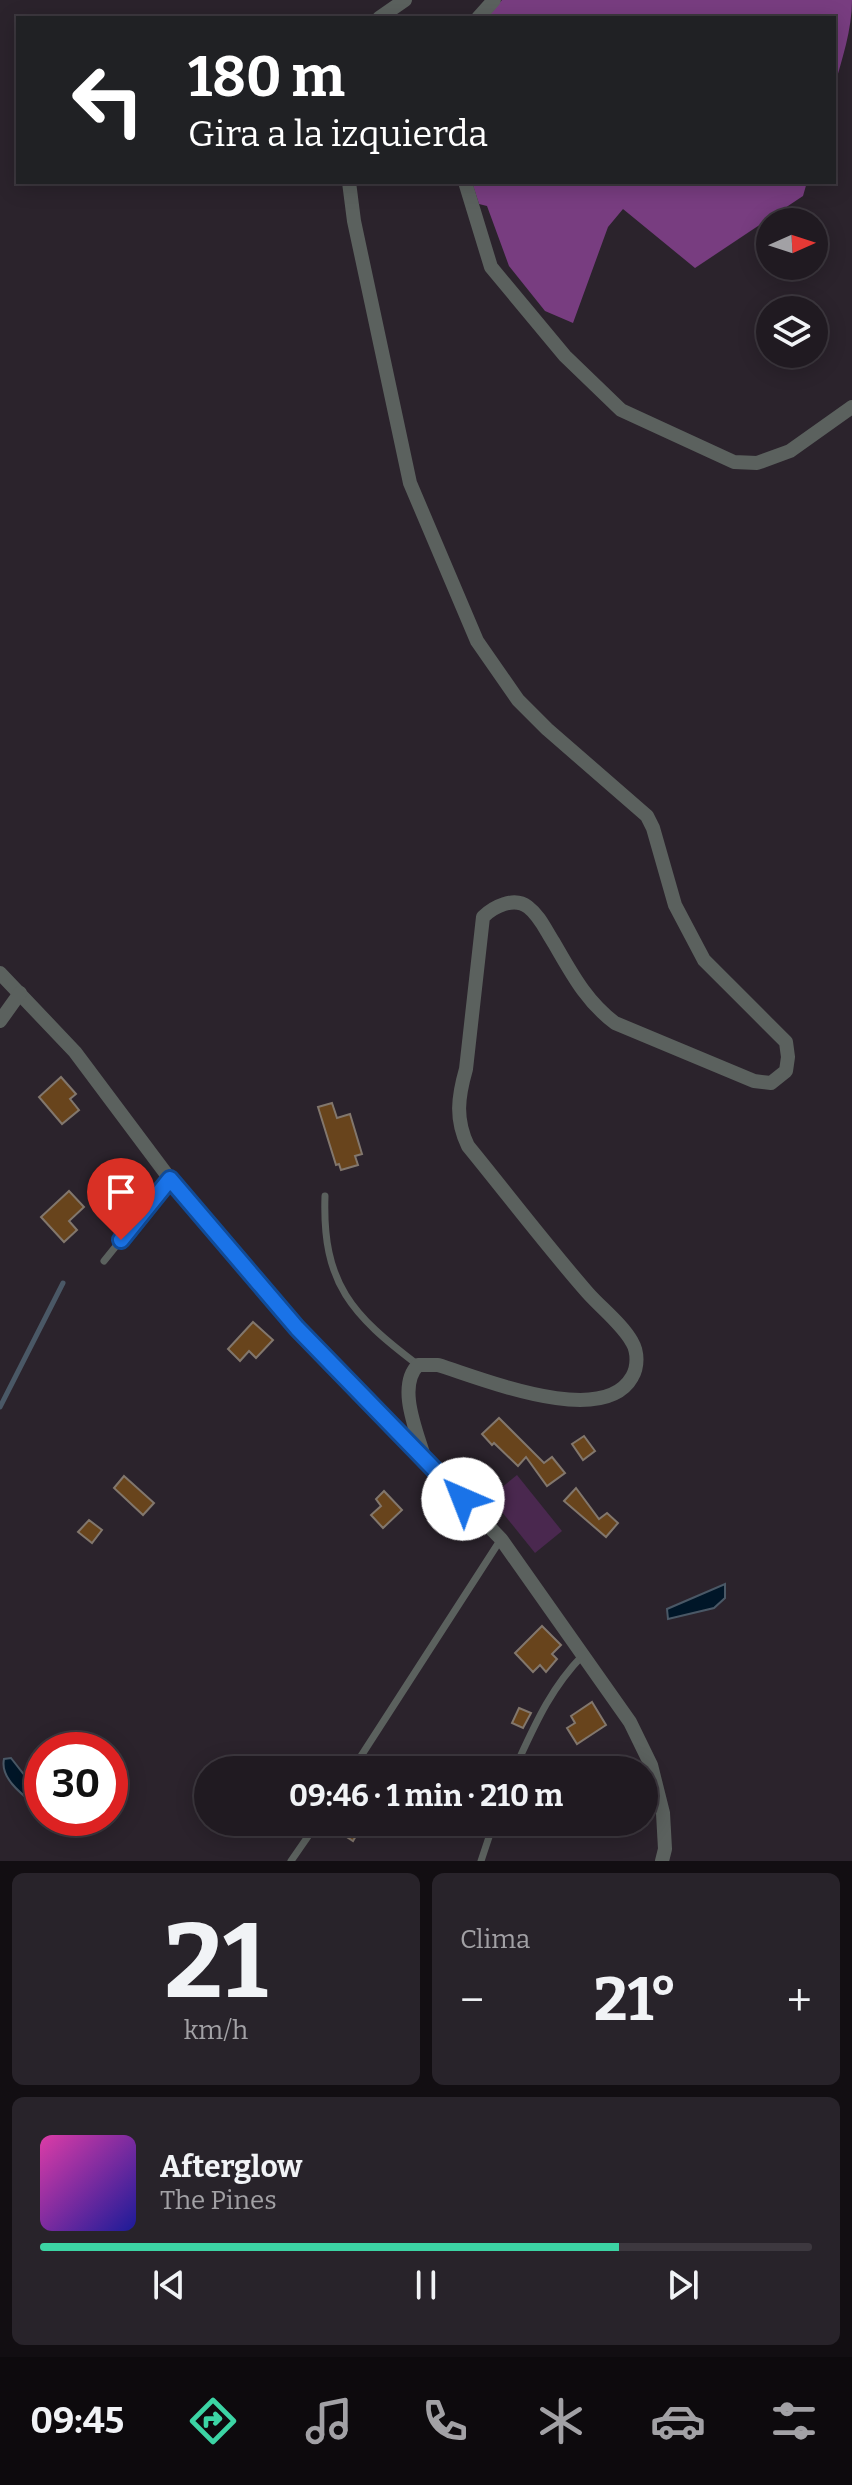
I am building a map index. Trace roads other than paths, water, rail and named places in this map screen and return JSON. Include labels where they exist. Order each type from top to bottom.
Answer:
[{"type":"street","points":[[382,16],[405,0]]},
{"type":"street","points":[[480,16],[494,0]]},
{"type":"street","points":[[349,184],[354,221],[410,483],[477,641],[518,700],[647,816],[675,905],[704,960],[786,1042],[788,1057],[786,1071],[771,1083],[754,1081],[615,1023],[596,1008],[539,919],[526,905],[517,903],[493,907],[483,917],[466,1069],[459,1092],[460,1129],[468,1146],[633,1343],[638,1364],[632,1379],[618,1393],[576,1400],[560,1400],[438,1365],[418,1365],[412,1372],[408,1388],[425,1460]]},
{"type":"street","points":[[466,184],[491,267],[565,356],[621,410],[734,462],[757,463],[790,451],[852,407]]},
{"type":"street","points":[[0,973],[75,1052],[170,1179],[297,1328],[501,1539],[630,1722],[651,1765],[663,1813],[665,1849],[662,1861]]},
{"type":"street","points":[[0,1021],[20,993]]},
{"type":"lane","points":[[104,1261],[170,1179]]},
{"type":"lane","points":[[325,1196],[324,1225],[332,1270],[353,1307],[382,1338],[418,1365]]},
{"type":"lane","points":[[361,1756],[480,1567],[501,1539]]},
{"type":"lane","points":[[521,1756],[549,1696],[564,1674],[583,1655]]},
{"type":"lane","points":[[291,1861],[308,1836]]},
{"type":"lane","points":[[481,1861],[489,1836]]},
{"type":"water","points":[[725,1584],[725,1598],[714,1608],[668,1619],[667,1609]]},
{"type":"water","points":[[11,1758],[24,1775],[24,1795],[8,1778],[4,1759]]},
{"type":"waterway","points":[[0,1407],[63,1283]]}]
